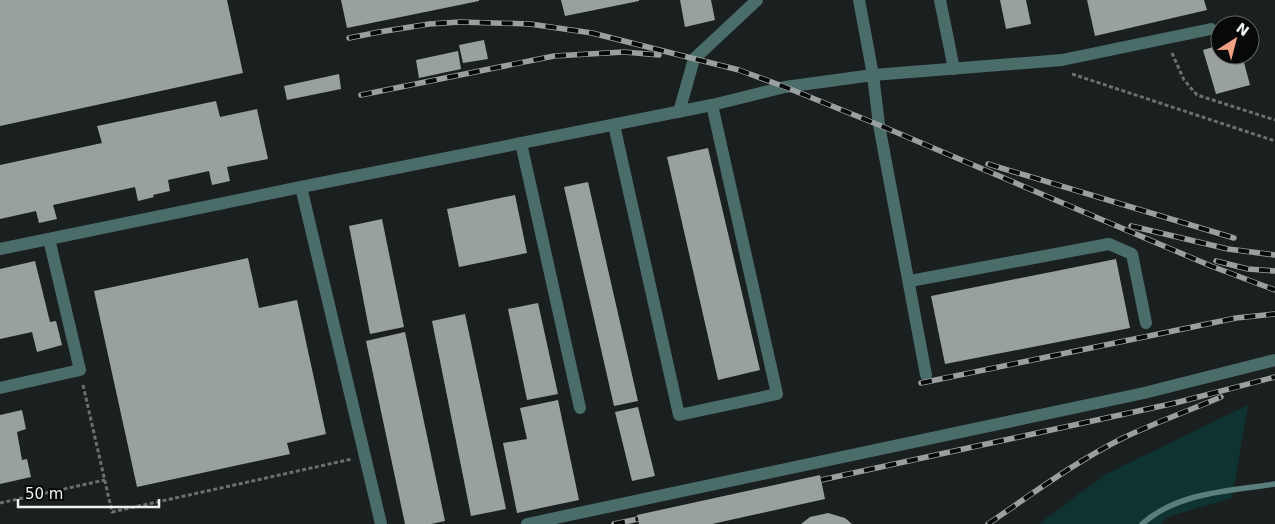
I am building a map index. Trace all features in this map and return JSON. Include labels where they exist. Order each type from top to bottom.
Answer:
[{"type":"lane","points":[[679,112],[694,59],[757,0]]},
{"type":"lane","points":[[859,0],[926,375]]},
{"type":"lane","points":[[940,0],[954,69]]},
{"type":"lane","points":[[0,249],[679,112],[785,87],[873,75],[1062,60],[1210,29]]},
{"type":"lane","points":[[614,125],[679,415],[776,394],[712,105]]},
{"type":"lane","points":[[521,143],[580,408]]},
{"type":"lane","points":[[301,187],[381,524]]},
{"type":"lane","points":[[0,388],[80,370],[48,239]]},
{"type":"lane","points":[[910,281],[1109,244],[1132,254],[1146,323]]},
{"type":"lane","points":[[527,524],[1144,393],[1275,360]]},
{"type":"path","points":[[1166,38],[1184,80],[1196,94],[1275,120]]},
{"type":"path","points":[[1063,72],[1275,142]]},
{"type":"path","points":[[80,370],[112,512],[365,456]]},
{"type":"path","points":[[0,504],[105,480]]},
{"type":"shaded area","points":[[1248,405],[1232,498],[1167,517],[1161,524],[1039,524],[1106,474]]},
{"type":"building","points":[[0,0],[227,0],[243,73],[0,126]]},
{"type":"building","points":[[341,0],[479,0],[479,1],[347,28]]},
{"type":"building","points":[[561,0],[639,0],[639,1],[565,16]]},
{"type":"building","points":[[680,0],[711,0],[715,20],[685,27]]},
{"type":"building","points":[[1000,0],[1026,0],[1031,24],[1006,29]]},
{"type":"building","points":[[1087,0],[1204,0],[1207,10],[1095,36]]},
{"type":"building","points":[[484,40],[488,59],[463,63],[459,45]]},
{"type":"building","points":[[1210,48],[1210,65],[1245,65],[1250,85],[1216,94],[1203,50]]},
{"type":"building","points":[[458,51],[461,69],[419,78],[416,60]]},
{"type":"building","points":[[339,74],[341,89],[287,100],[284,86]]},
{"type":"building","points":[[216,101],[220,117],[257,109],[268,159],[227,167],[230,181],[212,185],[209,171],[168,180],[170,191],[138,201],[135,187],[53,205],[57,219],[39,223],[36,211],[0,219],[0,165],[102,143],[97,126]]},
{"type":"building","points":[[708,148],[760,370],[718,380],[667,157]]},
{"type":"building","points":[[588,182],[638,401],[614,406],[564,187]]},
{"type":"building","points":[[515,195],[527,253],[459,267],[447,209]]},
{"type":"building","points":[[382,219],[404,327],[370,334],[349,226]]},
{"type":"building","points":[[248,258],[259,308],[297,300],[326,434],[287,443],[290,454],[137,487],[94,291]]},
{"type":"building","points":[[1116,259],[1130,328],[945,364],[931,296]]},
{"type":"building","points":[[35,261],[50,322],[56,321],[62,345],[37,352],[32,332],[0,339],[0,269]]},
{"type":"building","points":[[538,303],[558,394],[527,400],[508,309]]},
{"type":"building","points":[[465,314],[506,509],[471,516],[432,321]]},
{"type":"building","points":[[405,332],[445,521],[431,524],[405,524],[366,341]]},
{"type":"building","points":[[558,400],[579,500],[517,513],[503,443],[527,439],[520,408]]},
{"type":"building","points":[[638,407],[655,476],[632,481],[615,412]]},
{"type":"building","points":[[22,410],[26,429],[17,432],[22,460],[27,459],[31,477],[0,484],[0,415]]},
{"type":"building","points":[[820,475],[825,499],[712,524],[639,524],[637,515]]},
{"type":"building","points":[[828,513],[845,518],[852,524],[801,524],[810,517]]},
{"type":"waterway","points":[[1142,524],[1156,513],[1188,499],[1222,491],[1275,484]]},
{"type":"railway","points":[[349,38],[429,24],[460,22],[530,24],[592,33],[739,70],[879,125],[1211,266],[1275,290]]},
{"type":"railway","points":[[361,95],[554,56],[624,52],[659,55]]},
{"type":"railway","points":[[988,164],[1234,238]]},
{"type":"railway","points":[[1131,226],[1228,249],[1275,255]]},
{"type":"railway","points":[[1216,261],[1248,269],[1275,271]]},
{"type":"railway","points":[[921,383],[1236,318],[1275,314]]},
{"type":"railway","points":[[821,480],[1175,403],[1275,377]]},
{"type":"railway","points":[[988,524],[1105,447],[1147,427],[1221,397]]},
{"type":"railway","points":[[614,524],[638,519]]}]
